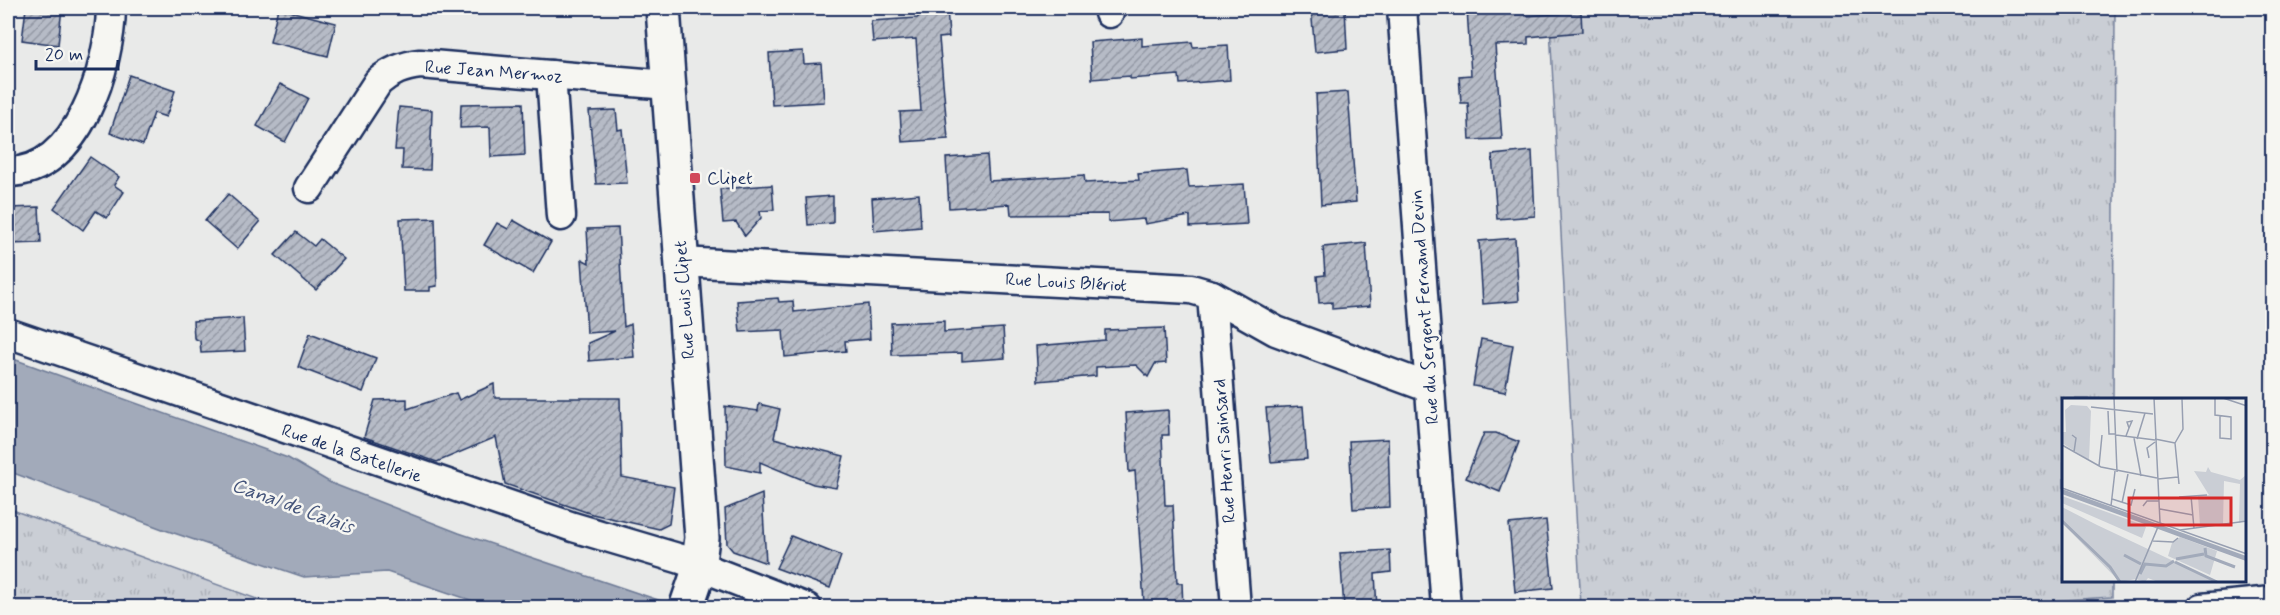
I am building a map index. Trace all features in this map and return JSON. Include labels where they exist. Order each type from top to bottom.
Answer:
[{"type":"street","points":[[8,172],[29,169],[47,160],[73,133],[95,89],[107,43],[111,8]]},
{"type":"street","name":"Rue Louis Clipet","points":[[663,8],[702,546],[692,588]]},
{"type":"street","name":"Rue du Sergent Fernand Devin","points":[[1402,8],[1446,608]]},
{"type":"street","name":"Rue Jean Mermoz","points":[[309,188],[378,82],[396,69],[420,64],[668,85]]},
{"type":"street","points":[[551,75],[561,216]]},
{"type":"street","name":"Rue Louis Blériot","points":[[681,262],[1175,288],[1212,295],[1276,331],[1430,388]]},
{"type":"street","name":"Rue Henri Sainsard","points":[[1212,295],[1236,608]]},
{"type":"street","name":"Rue de la Batellerie","points":[[8,333],[573,527],[692,588],[807,608]]},
{"type":"street","points":[[2202,608],[2272,601]]},
{"type":"green space","points":[[1549,8],[2115,8],[2113,398],[2062,398],[2062,582],[2112,582],[2112,597],[1940,608],[1581,607]]},
{"type":"green space","points":[[8,508],[18,512],[279,607],[8,607]]},
{"type":"water","name":"Canal de Calais","points":[[8,357],[288,458],[331,483],[459,533],[679,607],[491,607],[387,572],[304,577],[165,530],[8,471]]},
{"type":"building","points":[[26,8],[62,8],[58,45],[22,40]]},
{"type":"building","points":[[278,8],[336,23],[328,56],[270,42]]},
{"type":"building","points":[[929,8],[947,8],[949,37],[939,38],[948,139],[902,142],[900,112],[921,111],[916,39],[873,42],[871,21],[917,18]]},
{"type":"building","points":[[1311,8],[1345,8],[1347,49],[1315,52]]},
{"type":"building","points":[[1467,8],[1526,8],[1526,16],[1581,12],[1582,32],[1528,37],[1528,44],[1495,45],[1502,139],[1470,140],[1468,103],[1461,103],[1459,76],[1471,75]]},
{"type":"building","points":[[1142,38],[1142,46],[1192,42],[1193,47],[1228,45],[1230,80],[1180,84],[1179,75],[1092,79],[1090,42]]},
{"type":"building","points":[[803,51],[804,64],[821,63],[824,102],[772,105],[769,53]]},
{"type":"building","points":[[129,75],[175,91],[166,117],[154,113],[143,145],[110,133]]},
{"type":"building","points":[[280,84],[308,98],[285,142],[257,126]]},
{"type":"building","points":[[1348,92],[1356,202],[1321,205],[1316,94]]},
{"type":"building","points":[[523,103],[525,155],[491,157],[490,127],[460,128],[461,104]]},
{"type":"building","points":[[399,107],[432,110],[430,170],[402,169],[403,150],[395,150]]},
{"type":"building","points":[[616,110],[618,130],[622,129],[627,183],[596,184],[589,111]]},
{"type":"building","points":[[1532,151],[1535,216],[1497,219],[1492,155]]},
{"type":"building","points":[[987,155],[989,181],[1084,175],[1085,183],[1139,180],[1138,174],[1187,170],[1189,187],[1244,184],[1247,224],[1190,227],[1190,216],[1145,224],[1144,219],[1108,222],[1108,214],[1011,215],[1010,204],[949,208],[946,158]]},
{"type":"building","points":[[90,157],[119,177],[114,185],[124,192],[107,218],[96,211],[83,230],[54,208]]},
{"type":"building","points":[[772,185],[774,210],[760,211],[761,218],[745,236],[736,222],[723,223],[720,189]]},
{"type":"building","points":[[228,194],[260,222],[237,249],[205,221]]},
{"type":"building","points":[[919,194],[921,227],[874,231],[872,198]]},
{"type":"building","points":[[833,196],[833,223],[808,225],[806,198]]},
{"type":"building","points":[[39,207],[41,243],[8,244],[8,208]]},
{"type":"building","points":[[435,218],[437,286],[430,287],[430,291],[404,291],[400,219]]},
{"type":"building","points":[[513,220],[551,242],[533,273],[484,245],[497,223],[508,229]]},
{"type":"building","points":[[618,228],[624,327],[631,324],[634,357],[589,361],[588,343],[615,331],[587,333],[582,259],[589,263],[587,229]]},
{"type":"building","points":[[296,232],[314,246],[320,239],[344,259],[316,290],[275,255]]},
{"type":"building","points":[[1515,238],[1519,301],[1483,304],[1479,241]]},
{"type":"building","points":[[1366,243],[1370,306],[1332,309],[1332,302],[1319,303],[1317,276],[1325,275],[1323,247]]},
{"type":"building","points":[[778,298],[779,302],[793,301],[794,312],[868,304],[870,339],[845,341],[846,351],[785,357],[783,330],[740,332],[737,301]]},
{"type":"building","points":[[243,318],[245,351],[201,353],[200,341],[194,338],[193,321]]},
{"type":"building","points":[[944,321],[944,332],[1003,328],[1005,358],[962,361],[962,353],[892,355],[891,323]]},
{"type":"building","points":[[1164,328],[1166,363],[1155,364],[1148,377],[1136,365],[1096,367],[1096,376],[1038,381],[1036,346],[1105,340],[1105,330]]},
{"type":"building","points":[[310,333],[376,358],[363,392],[298,367]]},
{"type":"building","points":[[1481,339],[1513,345],[1505,392],[1473,386]]},
{"type":"building","points":[[494,384],[495,398],[620,398],[622,477],[674,487],[669,524],[659,529],[592,514],[505,484],[496,437],[437,462],[364,437],[375,400],[407,399],[407,409],[456,393],[459,400]]},
{"type":"building","points":[[759,404],[780,409],[774,438],[844,456],[836,488],[813,484],[760,462],[760,473],[726,466],[725,406],[758,411]]},
{"type":"building","points":[[1303,406],[1307,459],[1271,462],[1266,408]]},
{"type":"building","points":[[1168,410],[1169,435],[1162,435],[1165,505],[1173,505],[1177,583],[1182,583],[1183,608],[1146,608],[1135,471],[1129,472],[1126,413]]},
{"type":"building","points":[[1484,433],[1496,433],[1519,442],[1500,492],[1466,478]]},
{"type":"building","points":[[1388,439],[1390,507],[1353,509],[1349,441]]},
{"type":"building","points":[[762,494],[766,563],[733,551],[727,544],[725,509]]},
{"type":"building","points":[[1546,520],[1553,588],[1515,592],[1509,524]]},
{"type":"building","points":[[791,536],[841,556],[830,588],[776,568]]},
{"type":"building","points":[[1390,550],[1391,572],[1375,574],[1377,608],[1344,608],[1340,553]]},
{"type":"place","name":"Clipet","points":[[695,178]]}]
